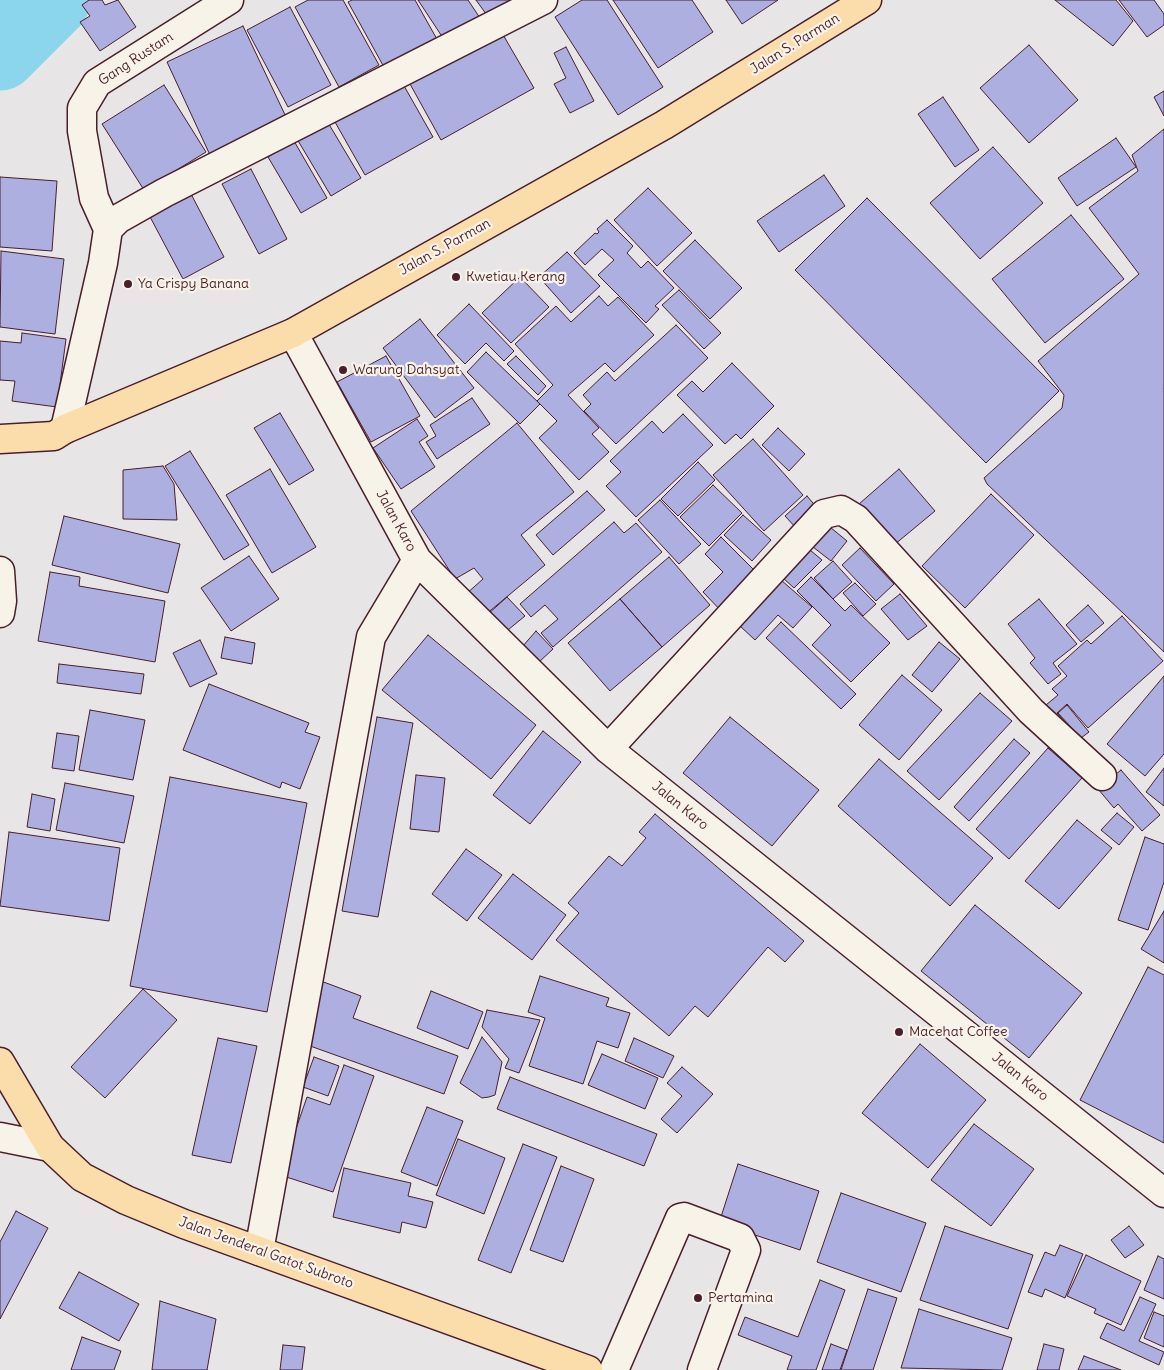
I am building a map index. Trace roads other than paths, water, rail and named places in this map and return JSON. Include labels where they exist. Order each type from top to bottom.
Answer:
[{"type":"main road","name":"Jalan S. Parman","points":[[0,439],[54,436],[65,429],[293,332],[664,125],[867,0]]},
{"type":"main road","name":"Jalan Jenderal Gatot Subroto","points":[[0,1062],[50,1147],[82,1177],[126,1200],[259,1251],[588,1370]]},
{"type":"street","name":"Gang Rustam","points":[[108,229],[94,198],[82,131],[82,108],[97,83],[229,0]]},
{"type":"street","points":[[65,429],[104,263],[108,229],[118,219],[164,193],[543,0]]},
{"type":"street","name":"Jalan Karo","points":[[293,332],[417,560],[608,749],[1164,1193]]},
{"type":"street","points":[[608,749],[824,514],[841,510],[856,519],[1031,711],[1102,776]]},
{"type":"street","points":[[259,1251],[371,637],[417,560]]},
{"type":"street","points":[[0,571],[2,601],[0,613]]},
{"type":"street","points":[[0,1137],[50,1147]]},
{"type":"street","points":[[614,1370],[680,1218],[684,1217],[740,1238],[746,1250],[702,1370]]},
{"type":"waterway","points":[[0,53],[53,0]]},
{"type":"place","name":"Kwetiau Kerang","points":[[456,277]]},
{"type":"place","name":"Ya Crispy Banana","points":[[128,284]]},
{"type":"place","name":"Warung Dahsyat","points":[[343,370]]},
{"type":"place","name":"Macehat Coffee","points":[[899,1032]]},
{"type":"place","name":"Pertamina","points":[[698,1298]]}]
